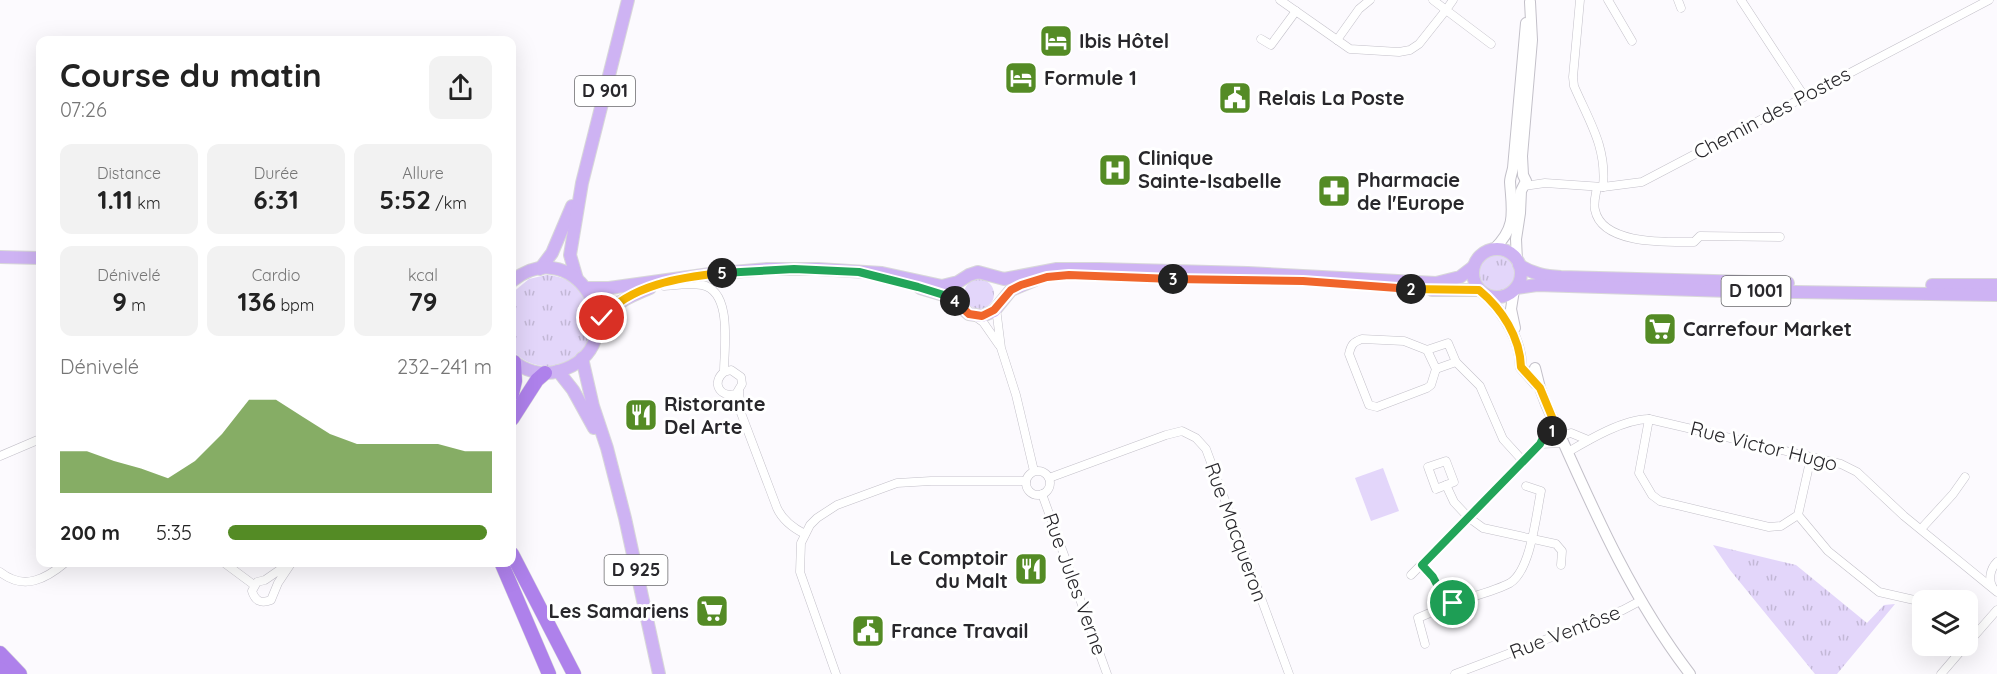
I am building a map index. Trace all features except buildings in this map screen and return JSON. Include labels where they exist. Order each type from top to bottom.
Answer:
[{"type":"highway","points":[[516,413],[537,380],[551,372]]},
{"type":"highway","points":[[516,562],[574,674]]},
{"type":"highway","points":[[503,567],[549,674]]},
{"type":"highway","points":[[0,653],[20,674]]},
{"type":"highway","points":[[0,669],[4,674]]},
{"type":"main road","name":"D 901","points":[[582,283],[570,255],[582,183],[628,0]]},
{"type":"main road","name":"D 901","points":[[540,269],[552,253],[582,183]]},
{"type":"main road","points":[[516,278],[521,274],[540,269],[557,270],[582,283],[609,288],[742,270],[802,269],[882,273],[942,286],[978,272],[1004,279],[1057,269],[1099,269],[1248,273],[1421,283],[1444,282],[1460,277],[1473,267],[1481,255],[1494,249],[1507,251],[1518,263],[1521,277],[1515,289],[1508,294],[1496,297],[1482,292],[1303,281],[1069,275],[1047,277],[1021,285],[1011,290],[985,315],[975,316],[969,314],[947,296],[859,272]]},
{"type":"main road","points":[[0,255],[36,253]]},
{"type":"main road","points":[[0,255],[36,258]]},
{"type":"main road","name":"D 1001","points":[[1518,263],[1530,272],[1541,275],[1585,279],[1997,285]]},
{"type":"main road","points":[[1473,267],[1473,279],[1482,292]]},
{"type":"main road","points":[[991,276],[1000,286],[998,304]]},
{"type":"main road","points":[[961,307],[957,294],[963,279]]},
{"type":"main road","points":[[516,363],[530,370],[551,372],[572,365],[582,358],[593,342],[598,325],[611,308],[619,302],[671,280]]},
{"type":"main road","points":[[582,283],[595,302],[598,325]]},
{"type":"main road","name":"D 1001","points":[[1515,289],[1537,285],[1729,291],[1997,295]]},
{"type":"main road","name":"D 925","points":[[582,358],[593,406],[608,448],[659,674]]},
{"type":"main road","name":"D 925","points":[[551,372],[570,386],[583,406],[611,466]]},
{"type":"street","points":[[1280,0],[1350,49],[1399,52],[1410,51],[1419,44],[1453,0]]},
{"type":"street","points":[[1337,40],[1359,9],[1370,0]]},
{"type":"street","points":[[1433,0],[1491,44]]},
{"type":"street","points":[[1580,0],[1574,86],[1600,142],[1603,158],[1595,210],[1608,230],[1623,236],[1648,241],[1694,243],[1700,236],[1780,237]]},
{"type":"street","points":[[1608,0],[1632,41]]},
{"type":"street","points":[[1741,0],[1804,96]]},
{"type":"street","name":"Chemin des Postes","points":[[1519,181],[1600,187],[1642,182],[1989,0]]},
{"type":"street","points":[[1518,263],[1516,239],[1519,181],[1532,40],[1530,1]]},
{"type":"street","points":[[1261,39],[1271,45],[1296,11]]},
{"type":"street","points":[[1494,249],[1506,236],[1519,181]]},
{"type":"street","points":[[656,286],[701,285],[719,297],[723,307],[724,372]]},
{"type":"street","points":[[1515,289],[1511,309],[1515,328],[1529,364]]},
{"type":"street","points":[[1482,292],[1505,319],[1529,364],[1602,528],[1640,601],[1661,635],[1690,674]]},
{"type":"street","points":[[998,304],[1001,348],[1016,394],[1034,471]]},
{"type":"street","points":[[975,316],[983,322],[1001,348]]},
{"type":"street","points":[[1428,350],[1436,369],[1431,385],[1377,407],[1369,405],[1349,354],[1354,342],[1362,339],[1404,341],[1428,350],[1448,343],[1456,362],[1480,386],[1503,439],[1523,461]]},
{"type":"street","points":[[1436,369],[1456,362]]},
{"type":"street","points":[[741,413],[739,392],[742,384],[741,376],[735,371],[724,372],[718,378],[717,385],[721,392],[729,396],[741,413],[780,514],[791,526],[805,534]]},
{"type":"street","points":[[729,396],[739,392]]},
{"type":"street","points":[[1649,419],[1639,473],[1655,499],[1769,527],[1781,526],[1798,516],[1811,457]]},
{"type":"street","name":"Rue Victor Hugo","points":[[1411,575],[1540,444],[1543,438],[1588,440],[1634,421],[1649,419],[1829,460],[1850,467],[1996,592]]},
{"type":"street","name":"Rue Macqueron","points":[[1049,478],[1166,435],[1182,431],[1196,438],[1206,449],[1288,674]]},
{"type":"street","points":[[1540,444],[1562,440],[1571,434],[1588,440]]},
{"type":"street","points":[[0,456],[36,441]]},
{"type":"street","points":[[1034,471],[1043,472],[1049,478],[1050,486],[1042,494],[1032,493],[1027,488],[1026,481],[1034,471]]},
{"type":"street","points":[[1922,529],[1965,477]]},
{"type":"street","points":[[836,674],[800,572],[801,543],[817,518],[826,511],[897,483],[1026,481]]},
{"type":"street","points":[[1446,485],[1454,502],[1468,517],[1484,528],[1556,544],[1562,551],[1562,565]]},
{"type":"street","points":[[1425,644],[1418,618],[1510,583],[1522,572],[1532,539],[1541,491],[1526,486]]},
{"type":"street","name":"Rue Jules Verne","points":[[1042,494],[1107,674]]},
{"type":"street","points":[[1798,516],[1828,551],[1879,592],[1912,600]]},
{"type":"street","points":[[1974,572],[1993,574],[1997,562]]},
{"type":"street","points":[[1422,565],[1433,577],[1444,598],[1453,603]]},
{"type":"street","points":[[0,572],[18,581],[30,581],[44,579],[60,567]]},
{"type":"street","points":[[230,567],[254,585]]},
{"type":"street","points":[[265,580],[271,582],[275,589],[275,595],[265,603],[259,602],[254,597],[252,591],[254,585],[284,567]]},
{"type":"street","points":[[275,589],[288,567]]},
{"type":"street","name":"Rue Victor Hugo","points":[[1993,574],[1991,585],[1996,592]]},
{"type":"street","name":"Rue Ventôse","points":[[1455,674],[1623,610],[1640,601]]},
{"type":"street","points":[[1978,629],[1996,609]]},
{"type":"street","points":[[1941,674],[1955,656]]},
{"type":"green space","points":[[1497,255],[1510,261],[1516,274],[1510,287],[1497,293],[1484,287],[1478,274],[1484,261]]},
{"type":"green space","points":[[546,275],[563,278],[578,287],[589,304],[593,316],[588,341],[572,360],[560,365],[547,366],[522,359],[516,354],[516,290],[529,279]]},
{"type":"green space","points":[[979,279],[989,284],[994,294],[989,304],[979,309],[969,304],[964,294],[969,284]]},
{"type":"green space","points":[[1383,468],[1399,511],[1371,521],[1355,478]]},
{"type":"green space","points":[[1713,545],[1796,565],[1867,623],[1884,605],[1895,604],[1837,674],[1815,674],[1730,570]]},
{"type":"place","name":"Ibis Hôtel","points":[[1056,41]]},
{"type":"place","name":"Formule 1","points":[[1021,78]]},
{"type":"place","name":"Relais La Poste","points":[[1235,98]]},
{"type":"place","name":"Clinique Sainte-Isabelle","points":[[1115,170]]},
{"type":"place","name":"Pharmacie de l'Europe","points":[[1334,191]]},
{"type":"place","name":"Carrefour Market","points":[[1660,329]]},
{"type":"place","name":"Ristorante Del Arte","points":[[641,415]]},
{"type":"place","name":"Le Comptoir du Malt","points":[[1031,569]]},
{"type":"place","name":"Les Samariens","points":[[712,611]]},
{"type":"place","name":"France Travail","points":[[868,631]]},
{"type":"route","points":[[602,318],[619,302],[671,280],[742,270],[767,269],[859,272],[947,296],[969,314],[979,316],[991,313],[1011,290],[1033,280],[1058,275],[1303,281],[1427,290],[1479,290],[1491,300],[1505,319],[1520,350],[1521,367],[1540,388],[1557,429],[1543,438],[1540,444],[1422,565],[1433,577],[1444,598],[1453,603]]}]
